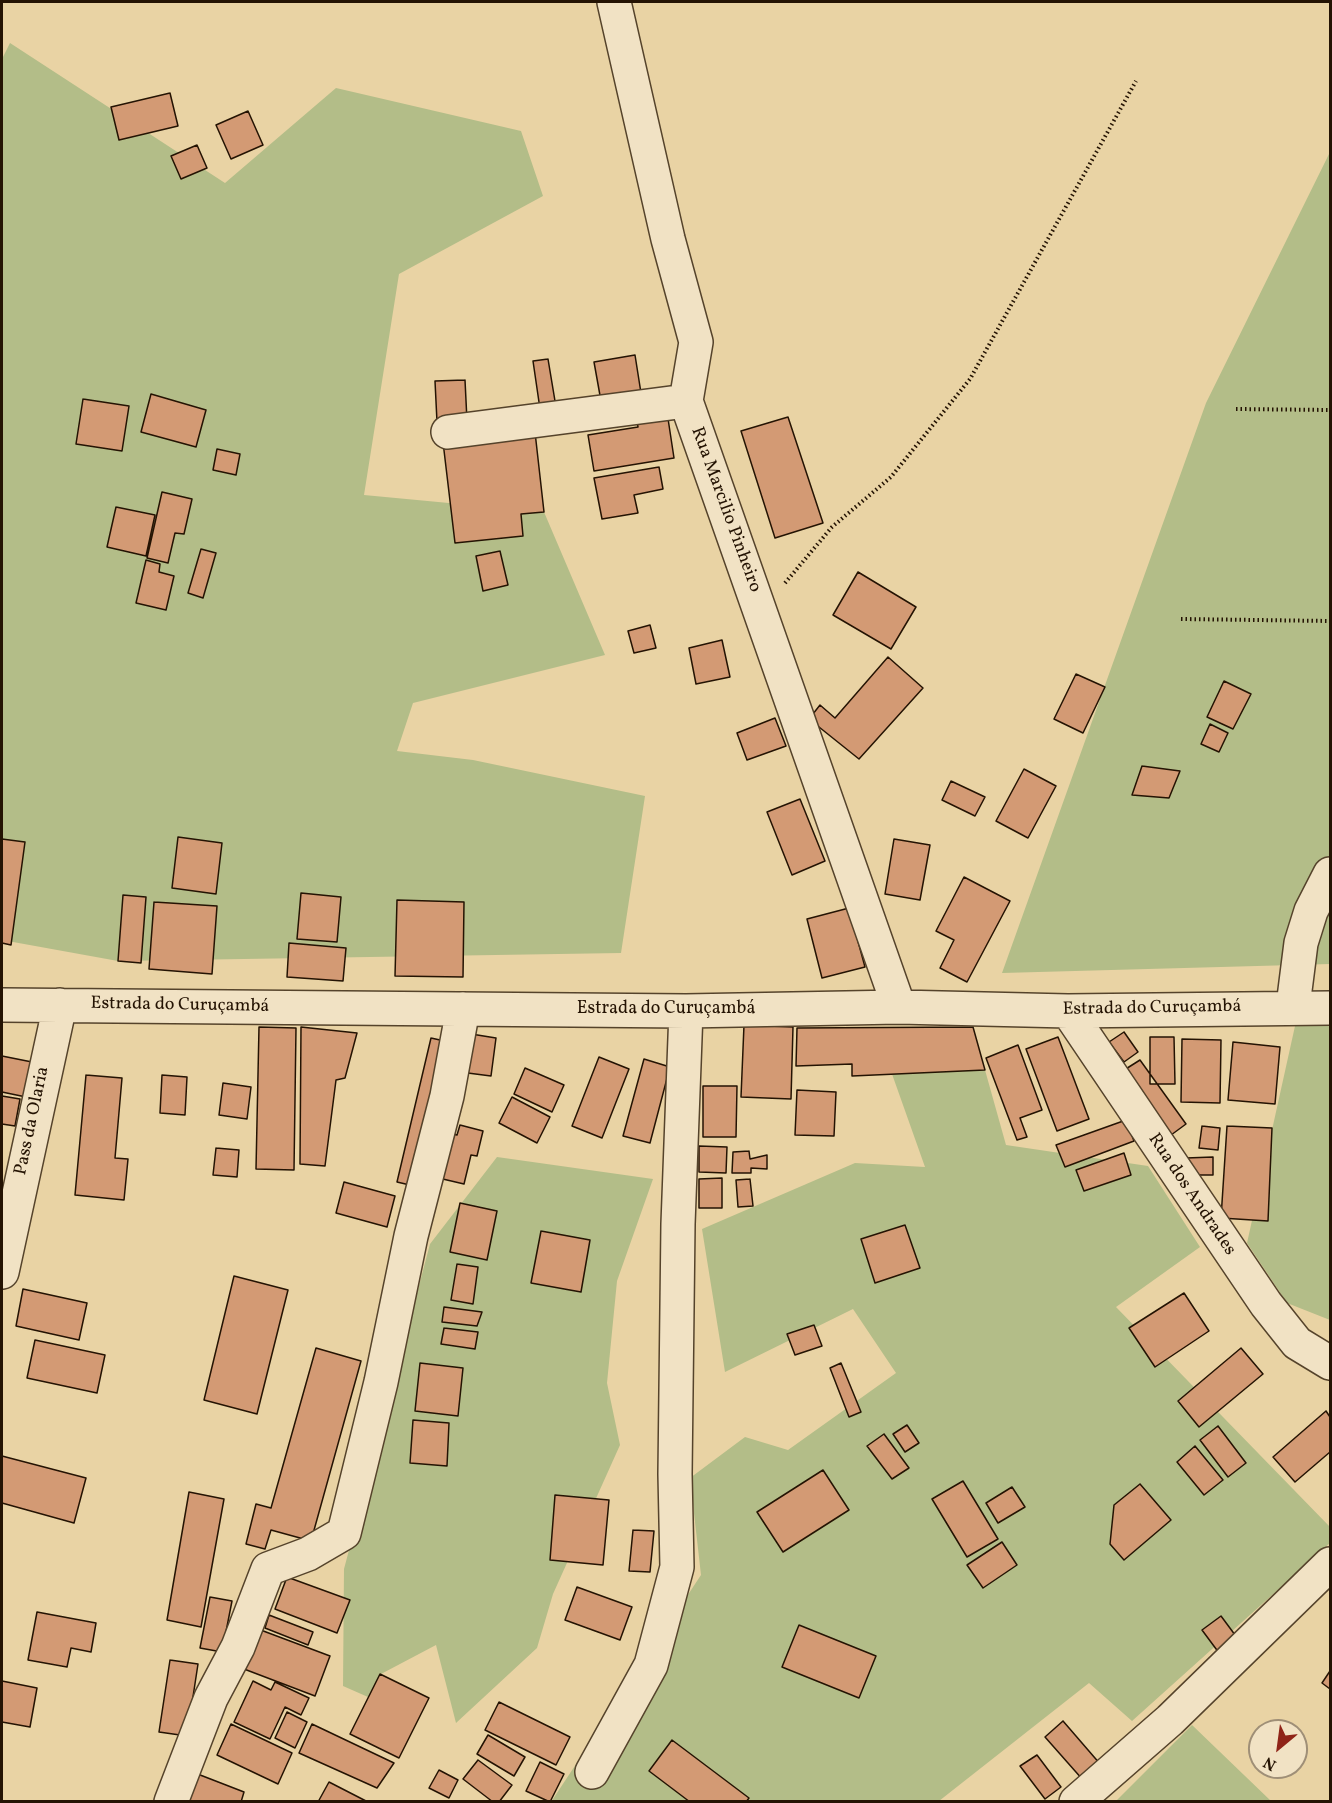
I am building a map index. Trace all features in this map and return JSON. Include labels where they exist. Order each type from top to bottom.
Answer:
[{"type":"street","name":"Rua Marcilio Pinheiro","points":[[614,2],[668,240],[696,342],[686,401],[899,1007]]},
{"type":"street","points":[[447,432],[686,401]]},
{"type":"street","points":[[1293,1006],[1301,942],[1311,911],[1330,874]]},
{"type":"street","name":"Estrada do Curuçambá","points":[[2,1005],[686,1011],[899,1007],[1068,1011],[1293,1006],[1330,1008]]},
{"type":"street","name":"Pass da Olaria","points":[[2,1272],[60,1005]]},
{"type":"street","points":[[171,1802],[211,1698],[238,1647],[268,1569],[308,1554],[344,1533],[381,1382],[411,1236],[447,1096],[463,1009]]},
{"type":"street","points":[[592,1772],[651,1665],[677,1567],[675,1474],[678,1224],[686,1011]]},
{"type":"street","name":"Rua dos Andrades","points":[[1068,1011],[1266,1304],[1297,1343],[1330,1363]]},
{"type":"street","points":[[1076,1802],[1170,1720],[1330,1564]]},
{"type":"path","points":[[761,611],[832,527],[891,477],[970,379],[1136,81]]},
{"type":"path","points":[[1236,409],[1330,410]]},
{"type":"path","points":[[1181,620],[1330,621]]},
{"type":"green space","points":[[10,43],[225,183],[336,88],[521,131],[543,196],[399,274],[364,495],[544,512],[605,655],[413,703],[397,751],[473,760],[645,796],[621,953],[118,961],[2,940],[2,59]]},
{"type":"green space","points":[[1330,152],[1330,964],[1002,973],[1206,403]]},
{"type":"green space","points":[[1297,1017],[1330,1018],[1330,1320],[1287,1303],[1247,1243]]},
{"type":"green space","points":[[985,1070],[1006,1145],[1148,1166],[1200,1247],[1116,1307],[1330,1527],[1330,1543],[1132,1721],[1089,1683],[939,1801],[551,1802],[701,1575],[690,1478],[745,1437],[788,1450],[896,1373],[853,1309],[725,1372],[702,1229],[855,1163],[925,1167],[892,1074]]},
{"type":"green space","points":[[497,1157],[653,1179],[617,1281],[607,1383],[620,1445],[553,1594],[537,1648],[456,1723],[436,1645],[381,1674],[368,1697],[343,1686],[344,1569],[430,1244]]},
{"type":"green space","points":[[1192,1725],[1271,1801],[1116,1801]]},
{"type":"building","points":[[170,93],[178,126],[119,140],[111,107]]},
{"type":"building","points":[[248,111],[263,145],[231,159],[216,125]]},
{"type":"building","points":[[197,145],[207,168],[181,179],[171,156]]},
{"type":"building","points":[[635,355],[641,393],[601,401],[594,362]]},
{"type":"building","points":[[548,359],[556,407],[540,409],[533,361]]},
{"type":"building","points":[[465,380],[467,421],[437,422],[435,381]]},
{"type":"building","points":[[151,394],[206,410],[196,447],[141,432]]},
{"type":"building","points":[[83,399],[129,406],[122,451],[76,444]]},
{"type":"building","points":[[667,412],[674,458],[594,471],[588,435],[638,427],[636,417]]},
{"type":"building","points":[[788,417],[823,523],[775,538],[741,431]]},
{"type":"building","points":[[535,432],[544,512],[521,514],[523,536],[455,543],[443,442]]},
{"type":"building","points":[[217,449],[240,454],[236,475],[213,470]]},
{"type":"building","points":[[659,467],[663,489],[634,495],[638,513],[602,519],[594,478]]},
{"type":"building","points":[[162,492],[192,499],[184,534],[175,533],[168,563],[147,558]]},
{"type":"building","points":[[116,507],[155,515],[146,556],[107,547]]},
{"type":"building","points":[[201,549],[216,553],[203,598],[188,593]]},
{"type":"building","points":[[500,551],[508,585],[483,591],[476,556]]},
{"type":"building","points":[[146,560],[160,564],[159,572],[174,576],[166,610],[136,603]]},
{"type":"building","points":[[858,572],[916,607],[891,649],[833,615]]},
{"type":"building","points":[[650,625],[656,648],[634,653],[628,631]]},
{"type":"building","points":[[722,640],[730,677],[696,684],[689,648]]},
{"type":"building","points":[[888,657],[923,688],[859,759],[809,719],[820,705],[835,718]]},
{"type":"building","points":[[1076,674],[1105,687],[1083,733],[1054,719]]},
{"type":"building","points":[[1224,681],[1251,694],[1233,729],[1207,717]]},
{"type":"building","points":[[775,718],[786,746],[747,760],[737,733]]},
{"type":"building","points":[[1210,724],[1228,733],[1219,752],[1201,744]]},
{"type":"building","points":[[1142,766],[1180,771],[1169,798],[1132,795]]},
{"type":"building","points":[[1024,769],[1056,786],[1028,838],[996,821]]},
{"type":"building","points":[[951,781],[985,797],[975,816],[942,800]]},
{"type":"building","points":[[800,799],[825,861],[792,875],[767,812]]},
{"type":"building","points":[[178,837],[222,843],[216,894],[172,888]]},
{"type":"building","points":[[2,839],[25,842],[11,945],[2,943]]},
{"type":"building","points":[[894,839],[930,845],[920,900],[885,894]]},
{"type":"building","points":[[964,877],[1010,901],[967,982],[940,968],[954,940],[936,931]]},
{"type":"building","points":[[301,893],[341,897],[337,942],[297,939]]},
{"type":"building","points":[[123,895],[146,897],[141,963],[118,961]]},
{"type":"building","points":[[397,900],[464,902],[463,977],[395,976]]},
{"type":"building","points":[[154,902],[217,906],[212,974],[149,969]]},
{"type":"building","points":[[849,908],[865,967],[822,978],[807,919]]},
{"type":"building","points":[[289,943],[346,948],[343,981],[287,977]]},
{"type":"building","points":[[744,1025],[793,1027],[791,1099],[741,1097]]},
{"type":"building","points":[[259,1027],[296,1028],[294,1170],[256,1169]]},
{"type":"building","points":[[301,1027],[357,1033],[345,1078],[336,1080],[325,1166],[300,1164]]},
{"type":"building","points":[[973,1027],[985,1070],[852,1076],[852,1064],[796,1066],[797,1028]]},
{"type":"building","points":[[1124,1032],[1138,1052],[1124,1062],[1109,1042]]},
{"type":"building","points":[[465,1033],[496,1038],[491,1076],[460,1072]]},
{"type":"building","points":[[1058,1037],[1089,1119],[1057,1131],[1026,1049]]},
{"type":"building","points":[[1150,1037],[1174,1037],[1175,1084],[1150,1084]]},
{"type":"building","points":[[431,1038],[449,1042],[414,1186],[397,1182]]},
{"type":"building","points":[[1182,1039],[1221,1040],[1220,1103],[1181,1102]]},
{"type":"building","points":[[1233,1042],[1280,1047],[1275,1104],[1228,1100]]},
{"type":"building","points":[[1018,1045],[1042,1110],[1020,1118],[1027,1137],[1017,1140],[986,1058]]},
{"type":"building","points":[[2,1056],[32,1062],[26,1097],[2,1092]]},
{"type":"building","points":[[599,1057],[629,1069],[602,1138],[572,1126]]},
{"type":"building","points":[[644,1059],[670,1067],[650,1143],[623,1136]]},
{"type":"building","points":[[1140,1060],[1186,1124],[1167,1138],[1121,1072]]},
{"type":"building","points":[[525,1068],[564,1085],[552,1112],[514,1094]]},
{"type":"building","points":[[86,1075],[122,1078],[115,1158],[128,1159],[124,1200],[75,1195]]},
{"type":"building","points":[[162,1075],[187,1077],[185,1115],[160,1113]]},
{"type":"building","points":[[223,1083],[251,1087],[247,1119],[219,1115]]},
{"type":"building","points":[[703,1086],[737,1086],[736,1137],[703,1137]]},
{"type":"building","points":[[797,1090],[836,1092],[834,1136],[795,1135]]},
{"type":"building","points":[[2,1096],[20,1099],[15,1126],[2,1124]]},
{"type":"building","points":[[512,1097],[550,1117],[537,1143],[499,1123]]},
{"type":"building","points":[[1126,1120],[1134,1141],[1065,1167],[1056,1145]]},
{"type":"building","points":[[460,1125],[483,1131],[477,1156],[471,1155],[464,1184],[430,1176],[442,1132],[457,1135]]},
{"type":"building","points":[[1202,1126],[1220,1128],[1218,1150],[1199,1148]]},
{"type":"building","points":[[1227,1126],[1272,1128],[1268,1221],[1221,1218]]},
{"type":"building","points":[[699,1146],[727,1147],[726,1173],[699,1172]]},
{"type":"building","points":[[216,1148],[239,1150],[237,1177],[213,1175]]},
{"type":"building","points":[[749,1151],[750,1159],[767,1155],[767,1169],[751,1168],[751,1173],[732,1173],[733,1152]]},
{"type":"building","points":[[1124,1153],[1131,1175],[1084,1191],[1076,1170]]},
{"type":"building","points":[[1213,1157],[1213,1175],[1194,1175],[1186,1158]]},
{"type":"building","points":[[722,1178],[722,1208],[699,1208],[699,1179]]},
{"type":"building","points":[[750,1179],[753,1206],[738,1207],[736,1180]]},
{"type":"building","points":[[344,1182],[395,1196],[387,1227],[336,1213]]},
{"type":"building","points":[[460,1203],[497,1211],[487,1260],[450,1252]]},
{"type":"building","points":[[905,1225],[920,1268],[875,1283],[861,1239]]},
{"type":"building","points":[[541,1231],[590,1240],[581,1292],[531,1283]]},
{"type":"building","points":[[457,1264],[478,1267],[473,1304],[451,1300]]},
{"type":"building","points":[[234,1276],[288,1290],[257,1414],[204,1400]]},
{"type":"building","points":[[23,1289],[87,1303],[79,1340],[16,1326]]},
{"type":"building","points":[[1184,1293],[1209,1331],[1155,1367],[1129,1328]]},
{"type":"building","points":[[444,1307],[482,1312],[477,1326],[442,1322]]},
{"type":"building","points":[[814,1325],[822,1346],[795,1355],[787,1334]]},
{"type":"building","points":[[444,1328],[478,1332],[475,1349],[441,1344]]},
{"type":"building","points":[[35,1340],[105,1355],[97,1393],[27,1378]]},
{"type":"building","points":[[316,1348],[361,1361],[311,1541],[271,1530],[265,1549],[246,1544],[256,1504],[271,1508]]},
{"type":"building","points":[[1241,1348],[1263,1374],[1199,1427],[1178,1401]]},
{"type":"building","points":[[420,1363],[463,1368],[458,1416],[415,1411]]},
{"type":"building","points":[[841,1363],[861,1412],[849,1417],[830,1368]]},
{"type":"building","points":[[1326,1411],[1330,1417],[1330,1452],[1295,1482],[1273,1457]]},
{"type":"building","points":[[413,1420],[449,1423],[447,1466],[410,1463]]},
{"type":"building","points":[[907,1425],[919,1443],[905,1452],[893,1434]]},
{"type":"building","points":[[1218,1426],[1246,1463],[1228,1477],[1200,1440]]},
{"type":"building","points":[[884,1434],[909,1468],[892,1479],[867,1446]]},
{"type":"building","points":[[1195,1446],[1223,1480],[1204,1495],[1177,1462]]},
{"type":"building","points":[[2,1456],[86,1478],[74,1523],[2,1503]]},
{"type":"building","points":[[823,1470],[849,1510],[783,1552],[757,1512]]},
{"type":"building","points":[[963,1481],[998,1539],[967,1557],[932,1499]]},
{"type":"building","points":[[1140,1484],[1171,1520],[1124,1560],[1110,1544],[1114,1505]]},
{"type":"building","points":[[1012,1487],[1025,1507],[998,1523],[986,1503]]},
{"type":"building","points":[[189,1492],[224,1499],[201,1627],[167,1620]]},
{"type":"building","points":[[555,1495],[609,1500],[603,1565],[550,1560]]},
{"type":"building","points":[[633,1530],[654,1531],[650,1572],[629,1571]]},
{"type":"building","points":[[1002,1542],[1017,1565],[983,1588],[967,1565]]},
{"type":"building","points":[[287,1577],[350,1600],[337,1633],[275,1609]]},
{"type":"building","points":[[577,1587],[632,1607],[620,1640],[565,1620]]},
{"type":"building","points":[[210,1597],[232,1601],[222,1652],[200,1648]]},
{"type":"building","points":[[37,1612],[96,1623],[91,1652],[71,1648],[67,1667],[28,1660]]},
{"type":"building","points":[[269,1615],[313,1632],[308,1645],[265,1628]]},
{"type":"building","points":[[1221,1616],[1244,1647],[1225,1661],[1202,1630]]},
{"type":"building","points":[[799,1625],[876,1656],[859,1698],[782,1667]]},
{"type":"building","points":[[258,1629],[330,1656],[315,1696],[244,1669]]},
{"type":"building","points":[[170,1660],[198,1664],[187,1736],[159,1732]]},
{"type":"building","points":[[1330,1671],[1330,1689],[1322,1683]]},
{"type":"building","points":[[380,1674],[429,1698],[399,1758],[350,1734]]},
{"type":"building","points":[[2,1681],[37,1688],[30,1727],[2,1722]]},
{"type":"building","points":[[253,1681],[271,1690],[275,1682],[309,1698],[301,1715],[285,1707],[270,1739],[234,1722]]},
{"type":"building","points":[[499,1702],[570,1737],[556,1765],[485,1730]]},
{"type":"building","points":[[287,1712],[307,1722],[295,1748],[275,1738]]},
{"type":"building","points":[[1063,1721],[1101,1765],[1083,1780],[1045,1737]]},
{"type":"building","points":[[231,1724],[292,1753],[278,1784],[217,1755]]},
{"type":"building","points":[[312,1724],[394,1763],[377,1788],[299,1753]]},
{"type":"building","points":[[488,1735],[525,1757],[514,1776],[477,1754]]},
{"type":"building","points":[[672,1740],[749,1798],[746,1802],[690,1802],[649,1771]]},
{"type":"building","points":[[1037,1755],[1061,1787],[1045,1799],[1020,1766]]},
{"type":"building","points":[[478,1760],[512,1785],[499,1802],[493,1802],[463,1779]]},
{"type":"building","points":[[540,1762],[564,1774],[550,1802],[526,1791]]},
{"type":"building","points":[[439,1770],[458,1780],[449,1798],[429,1788]]},
{"type":"building","points":[[195,1773],[244,1792],[241,1802],[184,1802]]},
{"type":"building","points":[[329,1782],[366,1801],[366,1802],[318,1802]]}]
